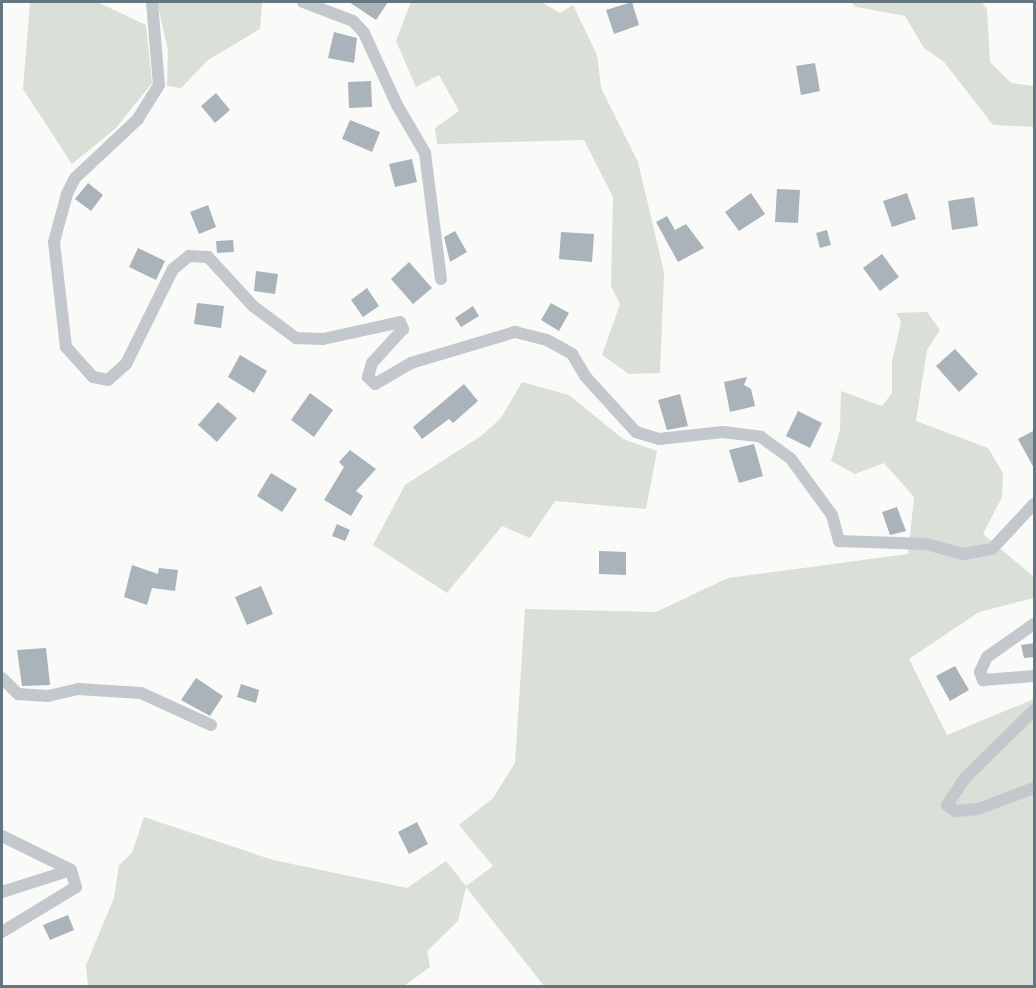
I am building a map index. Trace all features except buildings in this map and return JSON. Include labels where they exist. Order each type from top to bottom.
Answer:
[{"type":"street","points":[[152,2],[161,77],[159,85],[138,119],[75,178],[66,194],[54,242],[66,347],[93,377],[108,380],[126,363],[172,269],[189,256],[208,257],[253,306],[296,338],[322,339],[400,322],[403,329],[372,363],[368,376],[375,384],[411,363],[515,332],[547,340],[572,354],[585,376],[636,432],[659,438],[723,432],[761,437],[791,459],[803,475],[832,515],[839,541],[926,544],[963,554],[992,549],[1035,504]]},
{"type":"street","points":[[303,2],[353,21],[364,33],[397,105],[425,153],[441,279]]},
{"type":"street","points":[[1035,624],[987,657],[980,672],[983,680],[1035,676]]},
{"type":"street","points":[[2,678],[18,694],[48,696],[78,688],[141,693],[211,725]]},
{"type":"street","points":[[1035,710],[965,778],[947,805],[956,811],[978,809],[1035,788]]},
{"type":"street","points":[[2,836],[71,870],[76,887],[2,932]]},
{"type":"street","points":[[2,892],[71,870]]},
{"type":"shaded area","points":[[30,2],[97,2],[146,25],[152,83],[116,128],[72,164],[23,89]]},
{"type":"shaded area","points":[[157,2],[262,2],[260,29],[208,60],[181,88],[167,86],[168,50]]},
{"type":"shaded area","points":[[411,2],[541,2],[560,13],[573,5],[597,55],[601,88],[638,162],[664,272],[660,373],[629,374],[602,355],[620,304],[611,286],[613,197],[584,140],[437,144],[435,128],[459,111],[439,75],[416,87],[396,41]]},
{"type":"shaded area","points":[[851,2],[982,2],[987,10],[990,62],[1011,83],[1034,86],[1034,127],[993,125],[944,62],[924,48],[905,16],[856,7]]},
{"type":"shaded area","points":[[927,312],[940,330],[927,350],[916,421],[988,448],[1003,473],[1002,497],[983,534],[1034,577],[1034,598],[979,612],[909,659],[947,735],[1034,699],[1034,986],[544,986],[466,887],[458,921],[427,951],[430,967],[404,986],[88,986],[86,965],[114,898],[119,865],[132,853],[144,817],[273,860],[407,888],[446,861],[466,886],[493,866],[459,825],[493,798],[515,763],[525,609],[656,612],[728,578],[908,554],[914,497],[884,463],[855,474],[831,461],[840,430],[841,391],[882,406],[892,393],[892,362],[901,322],[896,313]]},
{"type":"shaded area","points":[[522,382],[569,395],[623,439],[657,451],[646,509],[555,501],[530,538],[502,526],[447,593],[373,545],[405,485],[481,436],[501,418]]}]
